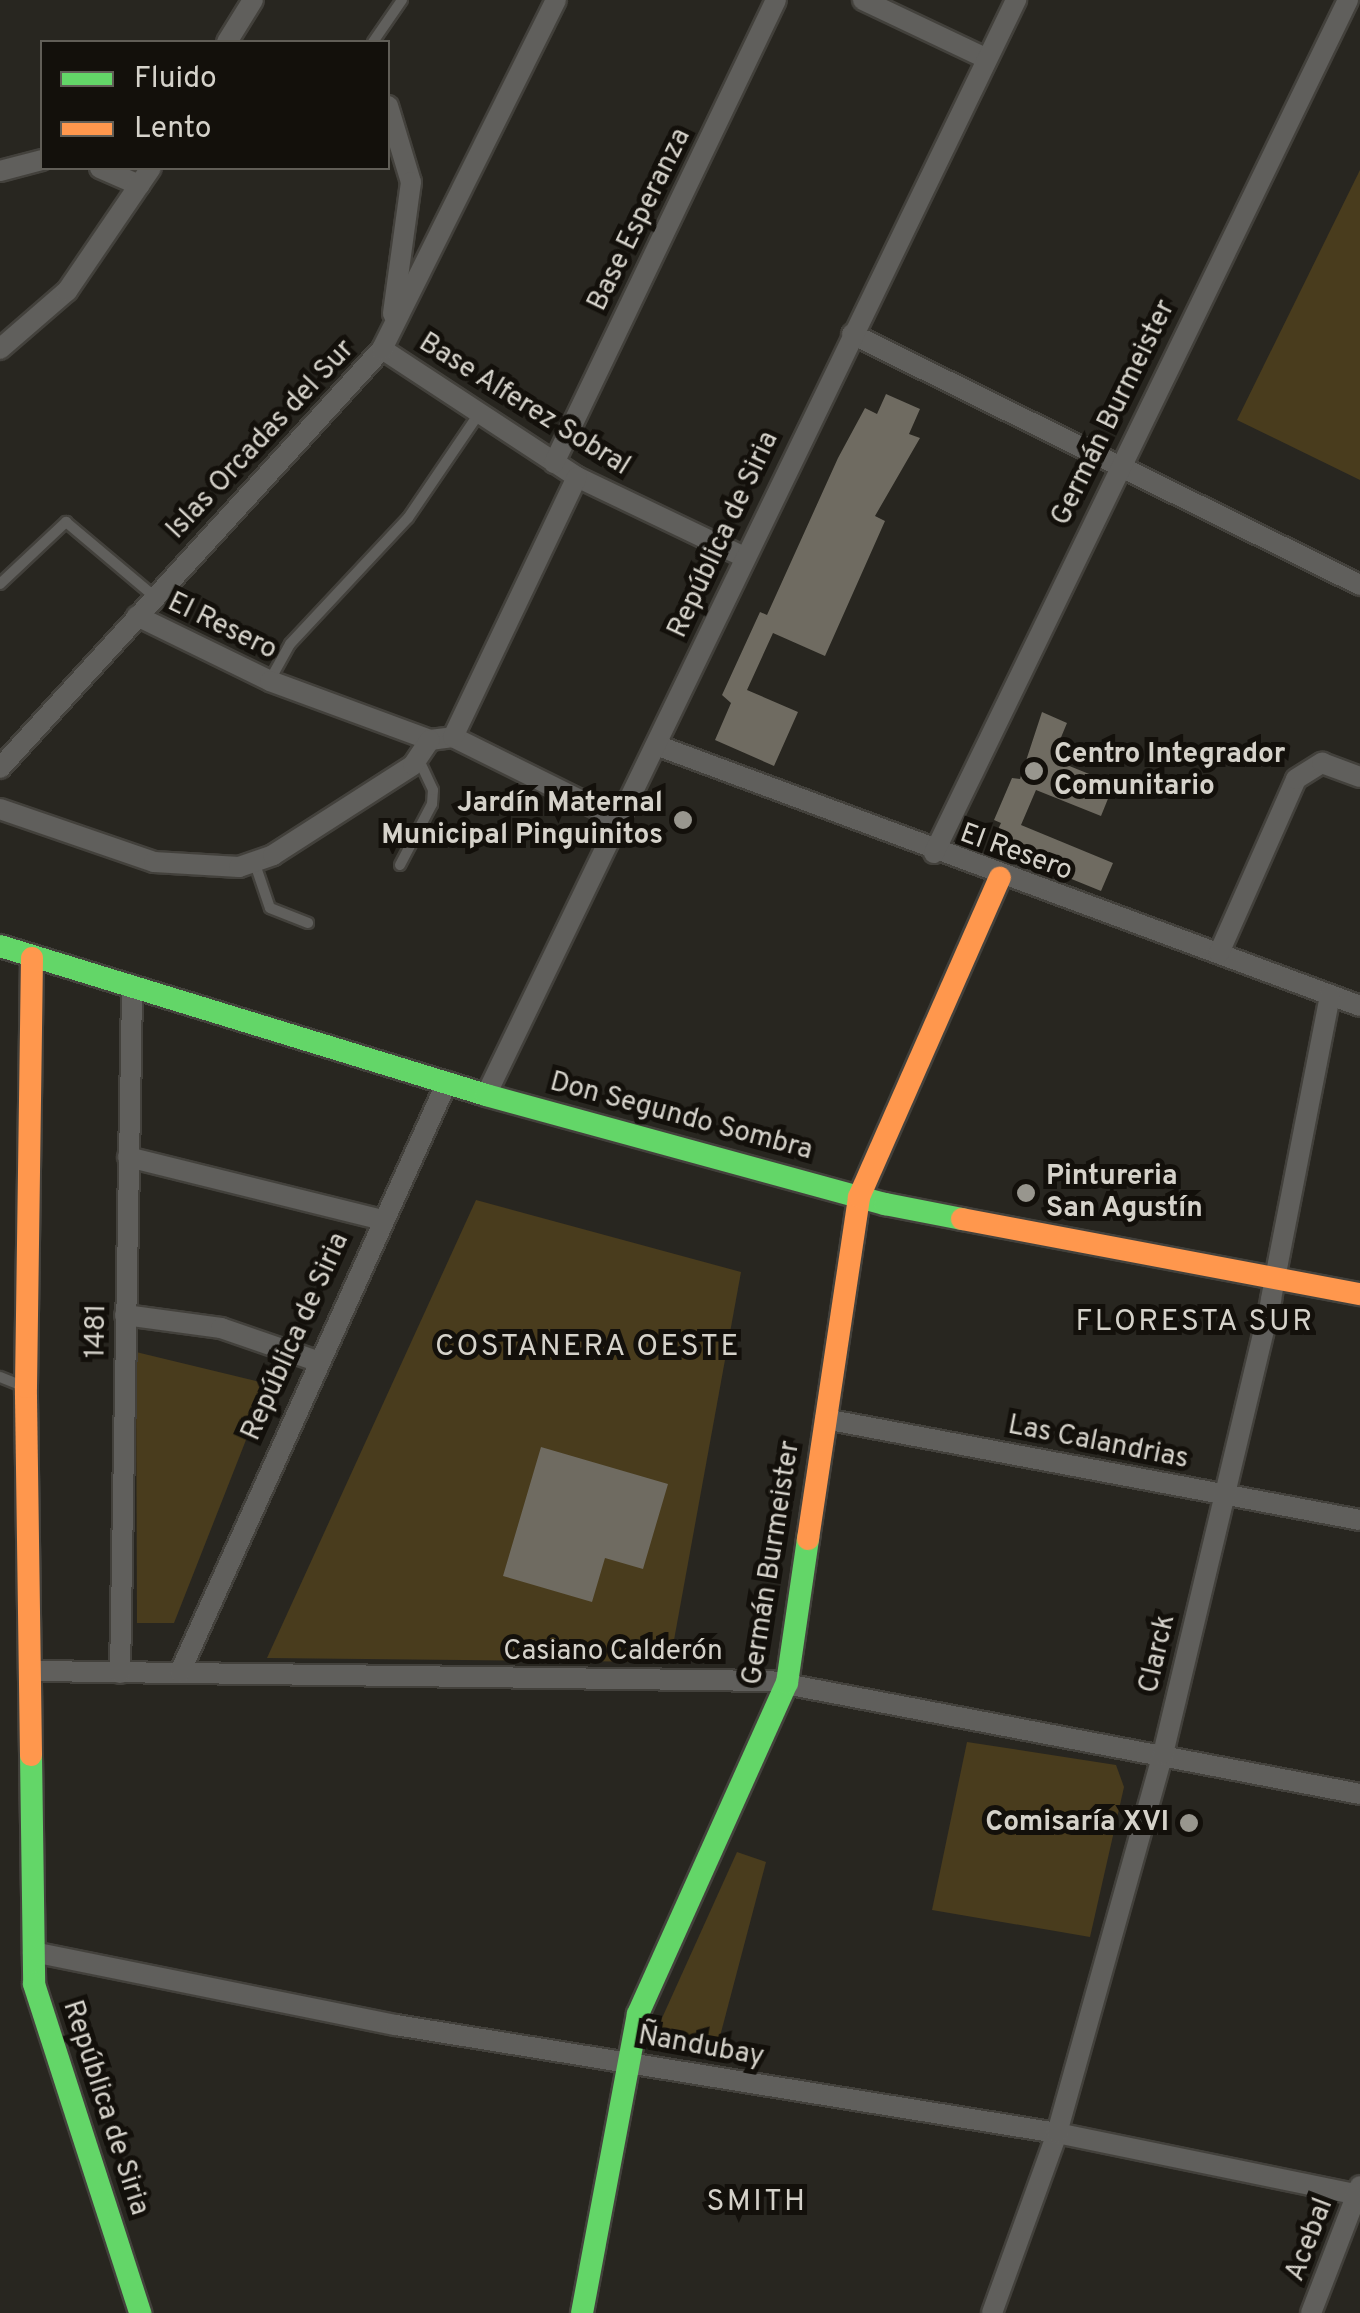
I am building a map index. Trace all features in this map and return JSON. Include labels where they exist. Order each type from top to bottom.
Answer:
[{"type":"street","points":[[228,40],[253,0]]},
{"type":"street","name":"Islas Orcadas del Sur","points":[[0,768],[386,341],[556,0]]},
{"type":"street","name":"Base Esperanza","points":[[554,463],[776,0]]},
{"type":"street","points":[[864,0],[987,59]]},
{"type":"street","name":"República de Siria","points":[[486,1095],[616,818],[656,745],[1016,0]]},
{"type":"street","name":"Germán Burmeister","points":[[934,853],[1348,0]]},
{"type":"street","points":[[386,341],[410,182],[390,113]]},
{"type":"street","points":[[0,171],[40,161]]},
{"type":"street","points":[[0,349],[68,291],[145,176],[111,170]]},
{"type":"street","points":[[852,334],[1360,585]]},
{"type":"street","name":"Base Alferez Sobral","points":[[386,341],[478,415],[554,463],[746,558]]},
{"type":"street","points":[[577,476],[453,738],[616,818]]},
{"type":"street","name":"El Resero","points":[[136,616],[270,681],[430,740],[453,738]]},
{"type":"street","points":[[0,809],[174,866],[255,864],[419,760],[430,740]]},
{"type":"street","name":"El Resero","points":[[656,745],[1000,878],[1360,1006]]},
{"type":"street","points":[[1219,954],[1296,779],[1307,768],[1322,764],[1357,768]]},
{"type":"street","name":"Germán Burmeister","points":[[582,2313],[628,2062],[645,1995],[787,1683],[859,1197],[1000,878]]},
{"type":"street","name":"Don Segundo Sombra","points":[[0,946],[132,990],[486,1095],[859,1197],[1360,1294]]},
{"type":"street","name":"República de Siria","points":[[32,958],[26,1388],[34,1671],[33,1952],[38,2007],[140,2313]]},
{"type":"street","name":"1481","points":[[120,1673],[132,990]]},
{"type":"street","name":"Clarck","points":[[992,2313],[1057,2133],[1163,1754],[1275,1279],[1330,996]]},
{"type":"street","name":"República de Siria","points":[[180,1672],[317,1361],[447,1082]]},
{"type":"street","points":[[128,1157],[382,1220]]},
{"type":"street","points":[[124,1315],[238,1332],[317,1361]]},
{"type":"street","name":"Las Calandrias","points":[[825,1419],[1360,1520]]},
{"type":"street","name":"Casiano Calderón","points":[[34,1671],[787,1683],[1360,1794]]},
{"type":"street","name":"Ñandubay","points":[[33,1952],[378,2022],[1057,2133],[1359,2192]]},
{"type":"street","name":"Acebal","points":[[1311,2313],[1359,2192]]},
{"type":"lane","points":[[374,40],[402,0]]},
{"type":"lane","points":[[270,681],[290,644],[408,518],[478,415]]},
{"type":"lane","points":[[0,584],[66,522],[154,596]]},
{"type":"lane","points":[[400,865],[432,804],[419,760]]},
{"type":"lane","points":[[255,864],[270,908],[308,923]]},
{"type":"lane","points":[[0,1377],[26,1388]]},
{"type":"shaded area","points":[[1360,170],[1360,480],[1237,420]]},
{"type":"shaded area","points":[[476,1200],[741,1272],[670,1662],[267,1658]]},
{"type":"shaded area","points":[[136,1352],[268,1384],[174,1623],[137,1623]]},
{"type":"shaded area","points":[[967,1742],[1116,1765],[1124,1787],[1090,1937],[932,1910]]},
{"type":"shaded area","points":[[737,1852],[766,1862],[714,2059],[660,2050],[653,2038]]},
{"type":"building","points":[[886,394],[920,409],[909,434],[920,438],[875,516],[885,521],[825,656],[773,633],[747,690],[798,712],[774,766],[715,740],[731,703],[722,695],[760,612],[767,615],[838,458],[865,408],[877,414]]},
{"type":"building","points":[[1042,712],[1067,723],[1052,759],[1114,784],[1101,816],[1036,790],[1021,825],[1113,863],[1101,891],[1010,854],[1013,848],[993,840],[1001,823],[994,820],[1012,778],[1020,779]]},
{"type":"building","points":[[541,1447],[668,1484],[643,1569],[605,1558],[592,1602],[503,1576]]},
{"type":"traffic: fast","points":[[0,946],[486,1095],[885,1204],[962,1219]]},
{"type":"traffic: fast","points":[[582,2313],[638,2014],[787,1683],[808,1539]]},
{"type":"traffic: fast","points":[[31,1755],[34,1984],[140,2313]]},
{"type":"traffic: slow","points":[[808,1539],[859,1197],[1000,878]]},
{"type":"traffic: slow","points":[[31,1755],[26,1387],[32,958]]},
{"type":"traffic: slow","points":[[962,1219],[1360,1294]]},
{"type":"place","name":"Centro Integrador Comunitario","points":[[1034,771]]},
{"type":"place","name":"Jardín Maternal Municipal Pinguinitos","points":[[683,820]]},
{"type":"place","name":"Pintureria San Agustín","points":[[1026,1193]]},
{"type":"place","name":"Comisaría XVI","points":[[1189,1823]]},
{"type":"district","name":"FLORESTA SUR","points":[[1195,1323]]},
{"type":"district","name":"COSTANERA OESTE","points":[[588,1348]]},
{"type":"district","name":"SMITH","points":[[757,2203]]}]
